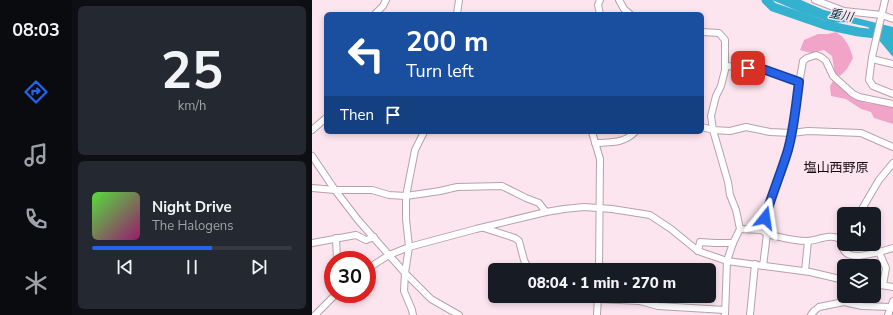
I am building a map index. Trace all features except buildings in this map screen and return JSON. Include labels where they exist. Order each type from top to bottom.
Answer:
[{"type":"street","points":[[377,12],[386,0]]},
{"type":"street","points":[[457,12],[459,0]]},
{"type":"street","points":[[600,0],[598,5],[600,12]]},
{"type":"street","points":[[619,0],[628,12]]},
{"type":"street","points":[[815,0],[844,11],[893,19]]},
{"type":"street","points":[[885,0],[872,58],[869,80],[873,86],[893,94]]},
{"type":"street","points":[[644,303],[658,306],[725,312],[727,261],[733,243],[740,229],[713,130],[711,116],[716,96],[721,86],[725,66],[725,40],[719,33],[704,32]]},
{"type":"street","points":[[763,266],[764,232],[772,194],[781,173],[792,133],[803,61],[811,56],[816,56],[826,61],[833,76],[853,94],[859,97],[893,104]]},
{"type":"street","points":[[872,58],[893,64]]},
{"type":"street","points":[[725,66],[760,68],[799,82]]},
{"type":"street","points":[[312,130],[324,120]]},
{"type":"street","points":[[704,128],[713,130],[730,130],[746,127],[770,132],[792,133],[808,131],[861,133],[893,147]]},
{"type":"street","points":[[413,315],[404,291],[409,247],[406,219],[406,196],[415,150],[423,134]]},
{"type":"street","points":[[593,134],[600,159],[599,263]]},
{"type":"street","points":[[595,143],[618,141],[628,138],[632,134]]},
{"type":"street","points":[[312,156],[335,190],[405,273],[430,299],[459,315]]},
{"type":"street","points":[[863,207],[879,180],[893,163]]},
{"type":"street","points":[[312,188],[335,190],[372,190],[389,195],[406,196],[457,187],[502,186],[538,203],[546,212]]},
{"type":"street","points":[[376,264],[390,255],[409,247],[482,227],[546,212],[584,207],[628,211],[650,215],[671,229],[698,251],[727,261],[805,271],[837,278]]},
{"type":"street","points":[[482,227],[515,238],[519,241],[526,263]]},
{"type":"street","points":[[740,229],[764,232],[808,241],[837,237]]},
{"type":"street","points":[[312,243],[356,235],[366,240],[374,237]]},
{"type":"street","points":[[336,238],[337,251]]},
{"type":"street","points":[[805,271],[808,241]]},
{"type":"street","points":[[698,251],[700,242],[733,243]]},
{"type":"street","points":[[844,251],[848,254],[860,256],[893,248]]},
{"type":"street","points":[[879,252],[886,268],[883,285],[893,286]]},
{"type":"street","points":[[750,315],[755,264]]},
{"type":"street","points":[[811,315],[819,307],[844,302],[862,306],[892,304],[888,315]]},
{"type":"street","points":[[315,315],[327,303]]},
{"type":"street","points":[[597,315],[598,303]]},
{"type":"shaded area","points":[[836,32],[847,43],[853,58],[847,69],[840,76],[835,74],[832,56],[824,50],[811,53],[800,50],[804,40],[818,34]]},
{"type":"shaded area","points":[[833,81],[850,95],[866,103],[893,106],[893,124],[874,118],[871,112],[861,109],[846,99],[831,96],[830,86]]},
{"type":"water","points":[[772,0],[801,0],[824,10],[893,27],[893,57],[868,27],[846,22],[833,23],[800,12]]},
{"type":"waterway","name":"重川","points":[[766,0],[773,7],[825,25],[859,32],[893,36]]},
{"type":"district","name":"塩山西野原","points":[[836,168]]},
{"type":"route","points":[[748,68],[760,68],[799,82],[792,133],[788,149],[765,218]]}]
